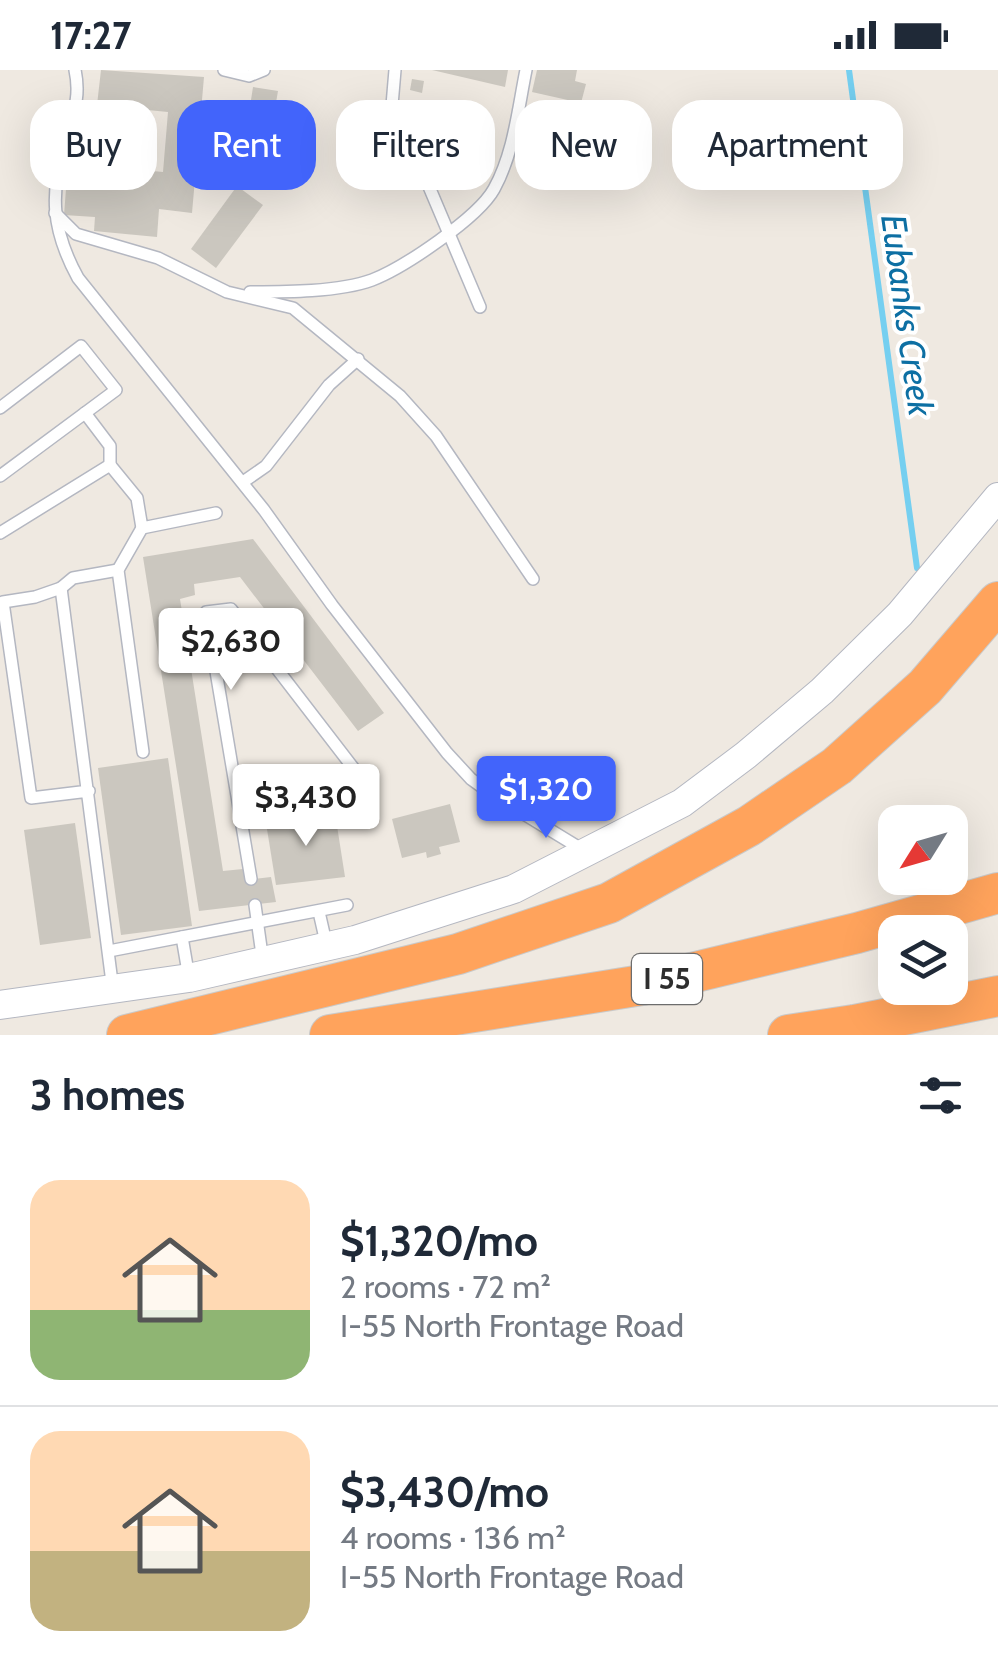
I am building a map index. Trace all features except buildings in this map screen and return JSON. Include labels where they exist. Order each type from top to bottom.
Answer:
[{"type":"highway","points":[[127,1035],[458,954],[610,903],[748,826],[837,766],[925,687],[998,602]]},
{"type":"highway","name":"I 55","points":[[330,1035],[642,984],[857,933],[998,893]]},
{"type":"highway","points":[[788,1035],[854,1026],[998,996]]},
{"type":"street","points":[[0,1005],[189,978],[263,962],[327,947],[514,889],[682,803],[822,691],[900,614],[998,497]]},
{"type":"lane","points":[[75,70],[80,92],[54,188],[59,236],[78,278],[242,482],[388,679],[471,779],[586,852]]},
{"type":"lane","points":[[224,70],[249,76],[264,70]]},
{"type":"lane","points":[[395,70],[392,117],[418,163],[480,307]]},
{"type":"lane","points":[[227,292],[300,292],[371,280],[449,234],[476,212],[493,190],[507,158],[526,70]]},
{"type":"lane","points":[[55,212],[76,234],[158,258],[227,292],[294,308],[400,396],[436,436],[532,579]]},
{"type":"lane","points":[[0,408],[81,346],[116,390],[0,476]]},
{"type":"lane","points":[[242,482],[266,466],[329,384],[358,359]]},
{"type":"lane","points":[[86,413],[110,446],[110,464],[137,498],[142,528],[118,570],[143,752]]},
{"type":"lane","points":[[0,533],[110,464]]},
{"type":"lane","points":[[142,528],[216,513]]},
{"type":"lane","points":[[89,791],[30,798],[3,602],[35,597],[61,588],[73,578],[118,570]]},
{"type":"lane","points":[[61,588],[113,990]]},
{"type":"lane","points":[[240,808],[371,792],[231,609],[206,612],[250,879]]},
{"type":"lane","points":[[256,905],[263,962]]},
{"type":"lane","points":[[108,951],[347,905]]},
{"type":"lane","points":[[319,912],[327,947]]},
{"type":"lane","points":[[182,937],[189,978]]},
{"type":"waterway","name":"Eubanks Creek","points":[[849,70],[917,568]]}]
